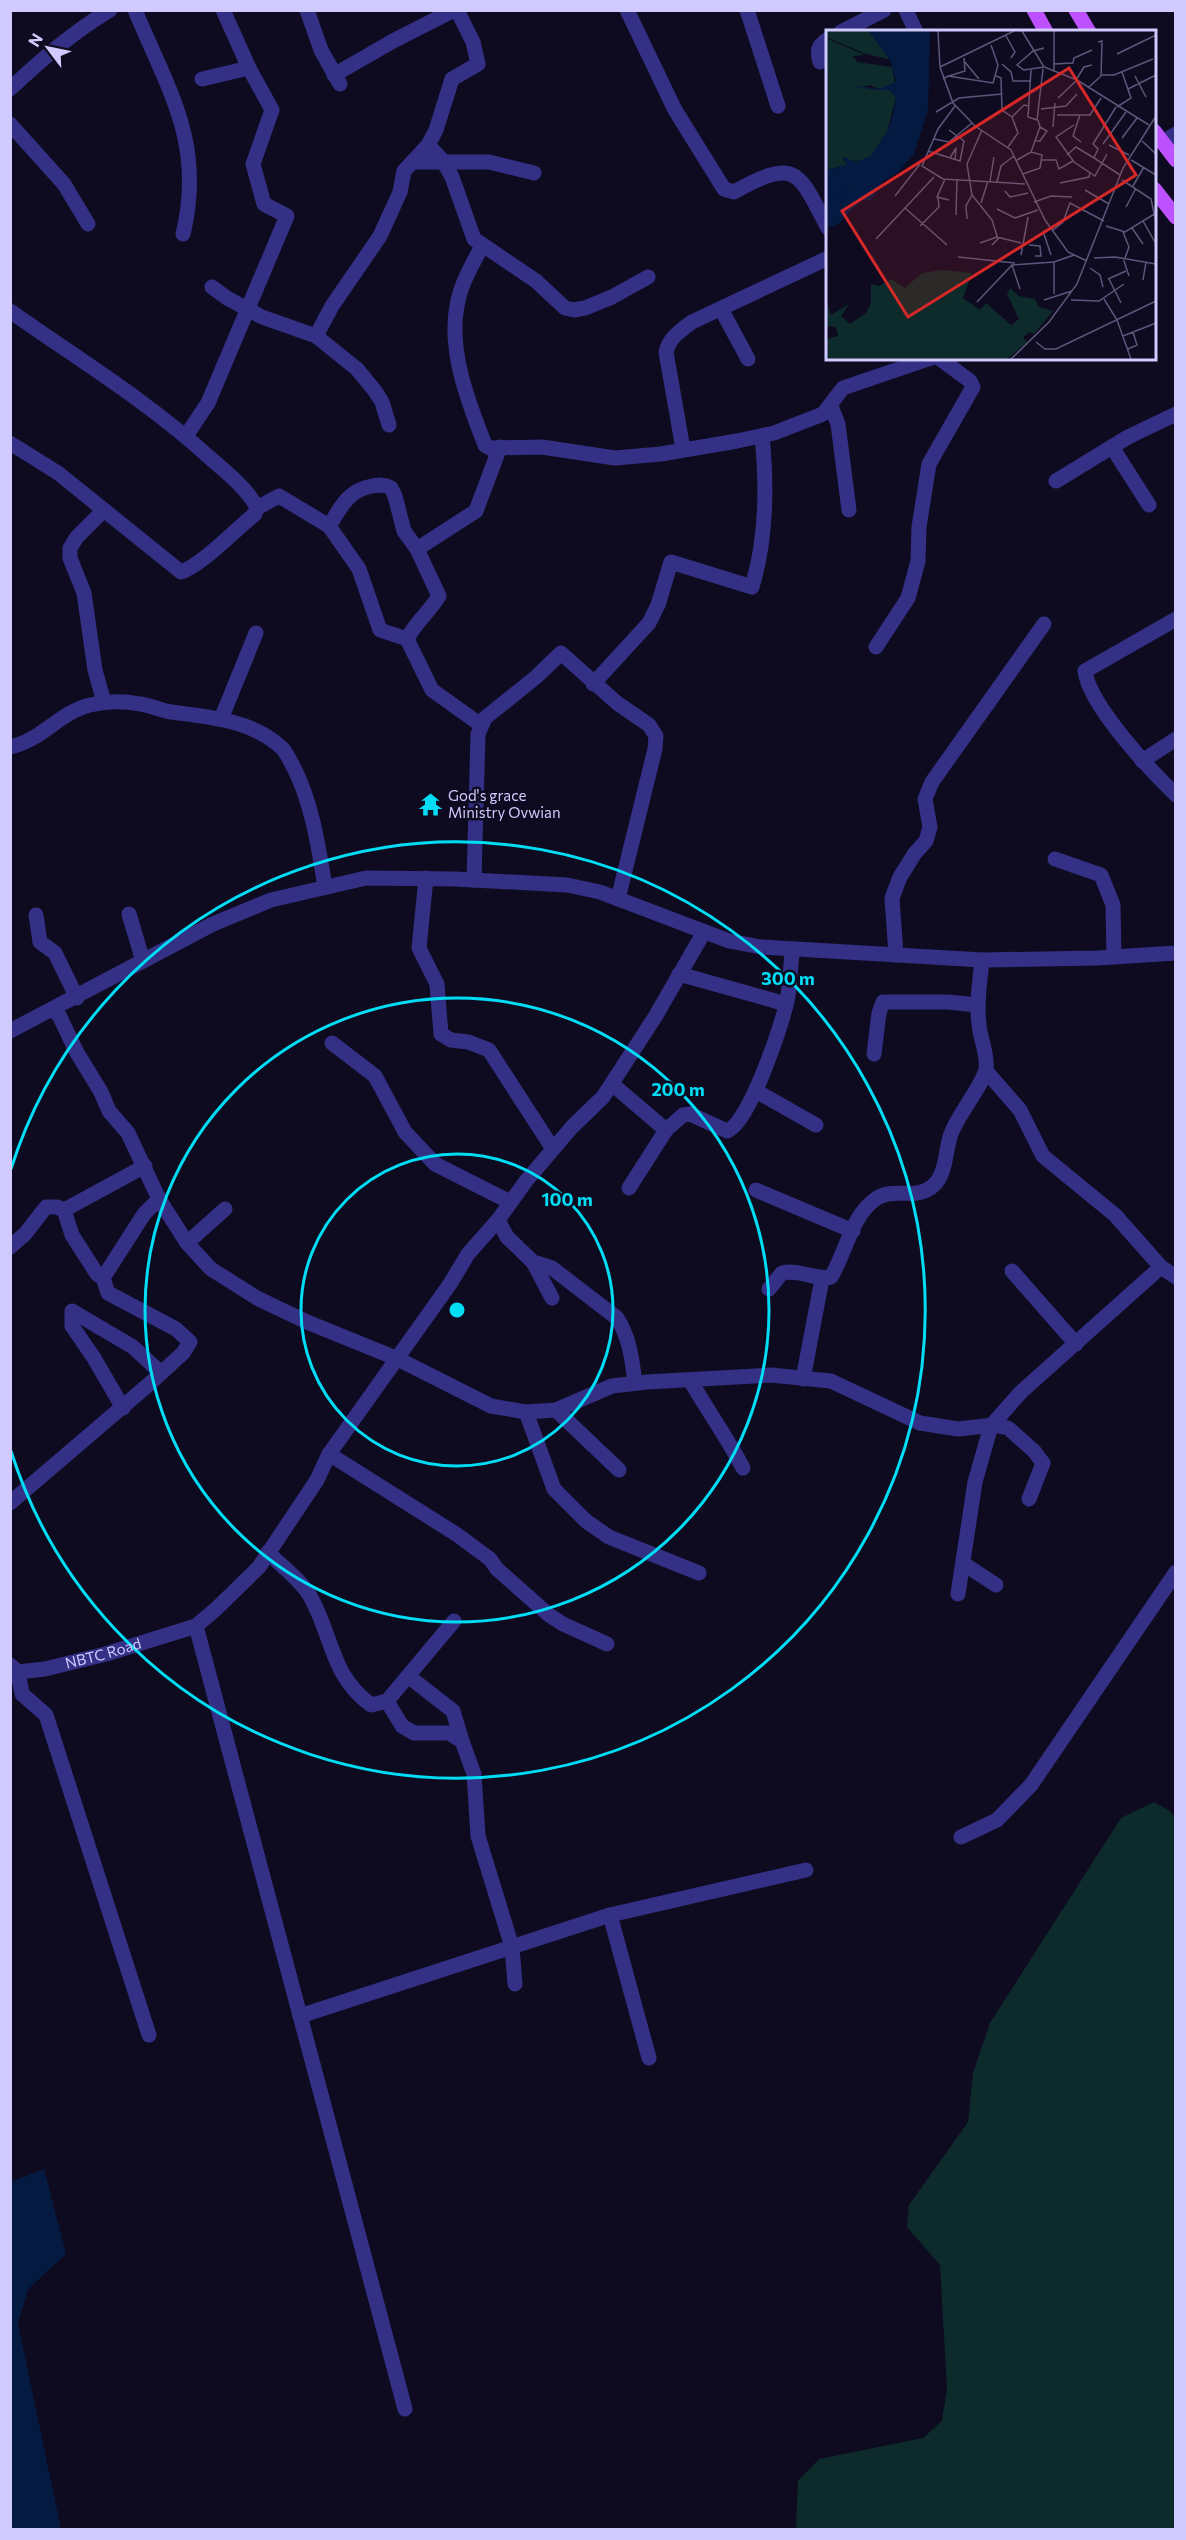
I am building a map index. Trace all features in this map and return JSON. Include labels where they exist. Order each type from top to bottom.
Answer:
[{"type":"main road","points":[[1034,10],[1045,30]]},
{"type":"main road","points":[[1076,10],[1088,30]]},
{"type":"main road","points":[[1164,136],[1176,160]]},
{"type":"main road","points":[[1156,190],[1176,217]]},
{"type":"street","points":[[10,90],[83,26],[110,10]]},
{"type":"street","points":[[135,10],[175,99],[185,135],[190,171],[190,206],[183,234]]},
{"type":"street","points":[[186,436],[208,403],[286,216],[264,204],[253,164],[272,110],[222,10]]},
{"type":"street","points":[[307,10],[321,50],[337,80],[393,40],[456,10],[473,42],[478,64],[452,79],[436,130],[428,145],[404,171],[400,192],[380,236],[333,306],[316,336]]},
{"type":"street","points":[[627,10],[675,110],[724,189],[734,192],[758,178],[780,171],[791,173],[802,179],[826,224]]},
{"type":"street","points":[[747,10],[778,106]]},
{"type":"street","points":[[846,30],[884,10]]},
{"type":"street","points":[[906,10],[915,30]]},
{"type":"street","points":[[820,62],[817,51],[820,44],[826,40]]},
{"type":"street","points":[[202,79],[249,68]]},
{"type":"street","points":[[10,124],[64,184],[88,224]]},
{"type":"street","points":[[436,130],[443,161],[460,197],[474,239],[536,281],[565,308],[574,310],[612,297],[648,277]]},
{"type":"street","points":[[428,145],[443,161]]},
{"type":"street","points":[[412,162],[489,162],[534,173]]},
{"type":"street","points":[[482,246],[466,279],[457,305],[457,344],[461,382],[485,445],[542,447],[615,458],[762,436],[823,414],[843,388],[925,360]]},
{"type":"street","points":[[683,449],[666,352],[668,343],[692,322],[826,259]]},
{"type":"street","points":[[212,287],[262,317],[316,336],[357,369],[382,402],[389,425]]},
{"type":"street","points":[[721,309],[747,358]]},
{"type":"street","points":[[10,311],[89,363],[186,436],[225,470],[257,508]]},
{"type":"street","points":[[876,647],[908,598],[918,561],[926,474],[929,464],[973,387],[970,381],[942,360]]},
{"type":"street","points":[[831,406],[838,424],[849,510]]},
{"type":"street","points":[[1056,481],[1112,447],[1176,414]]},
{"type":"street","points":[[593,684],[649,623],[658,605],[670,562],[752,587],[760,559],[766,476],[762,436]]},
{"type":"street","points":[[10,443],[58,473],[181,572],[188,569],[255,514],[257,508],[279,496],[329,526],[359,569],[380,630],[407,639],[432,690],[480,724]]},
{"type":"street","points":[[417,549],[476,511],[500,447]]},
{"type":"street","points":[[1112,447],[1149,505]]},
{"type":"street","points":[[329,526],[351,494],[364,488],[387,485],[395,496],[404,531],[417,549],[439,596],[431,609],[413,627],[407,639]]},
{"type":"street","points":[[104,510],[77,537],[70,548],[70,558],[84,593],[95,670],[104,702]]},
{"type":"street","points":[[1176,619],[1085,671],[1086,677],[1110,719],[1142,761],[1176,795]]},
{"type":"street","points":[[896,955],[892,898],[900,877],[915,853],[926,841],[930,826],[925,799],[932,782],[1044,624]]},
{"type":"street","points":[[221,719],[256,633]]},
{"type":"street","points":[[474,880],[480,724],[561,653],[568,657],[593,684],[649,725],[656,736],[656,749],[618,899]]},
{"type":"street","points":[[10,747],[29,742],[66,715],[88,705],[104,702],[141,704],[168,712],[204,715],[260,733],[284,749],[300,780],[315,825],[325,887]]},
{"type":"street","points":[[1142,761],[1176,739]]},
{"type":"street","points":[[1055,859],[1101,875],[1113,905],[1114,957]]},
{"type":"street","points":[[10,1031],[77,998],[213,924],[271,900],[366,878],[426,878],[567,885],[600,892],[729,941],[792,950],[982,960],[1114,957],[1176,952]]},
{"type":"street","points":[[426,878],[419,948],[437,984],[441,1034],[451,1040],[468,1042],[489,1050],[553,1149]]},
{"type":"street","points":[[129,914],[143,961]]},
{"type":"street","points":[[36,915],[40,942],[55,953],[77,998]]},
{"type":"street","points":[[405,2409],[196,1626],[259,1567],[317,1480],[329,1454],[372,1390],[398,1359],[468,1254],[498,1220],[553,1149],[603,1097],[656,1017],[704,932]]},
{"type":"street","points":[[628,1188],[666,1130],[683,1115],[690,1114],[727,1131],[738,1124],[756,1090],[786,1004],[792,950]]},
{"type":"street","points":[[769,1289],[782,1273],[791,1270],[822,1279],[831,1277],[861,1215],[876,1198],[888,1194],[911,1194],[927,1190],[935,1184],[945,1163],[951,1134],[986,1071],[986,1054],[979,1028],[977,1005],[982,960]]},
{"type":"street","points":[[679,974],[786,1004]]},
{"type":"street","points":[[874,1054],[879,1013],[883,1002],[948,1002],[977,1005]]},
{"type":"street","points":[[54,1010],[101,1092],[109,1111],[128,1133],[159,1198],[186,1243],[211,1269],[257,1298],[307,1322],[398,1359],[490,1406],[526,1412],[556,1410],[612,1386],[635,1383],[771,1376],[831,1381],[920,1423],[958,1429],[991,1426],[1008,1428],[1034,1450],[1043,1462],[1029,1499]]},
{"type":"street","points":[[332,1043],[375,1076],[405,1132],[435,1164],[510,1202]]},
{"type":"street","points":[[986,1071],[1020,1110],[1043,1156],[1115,1215],[1161,1267],[1176,1277]]},
{"type":"street","points":[[612,1084],[666,1130]]},
{"type":"street","points":[[756,1090],[816,1125]]},
{"type":"street","points":[[64,1210],[145,1166]]},
{"type":"street","points":[[756,1190],[853,1231]]},
{"type":"street","points":[[103,1278],[144,1214],[159,1198]]},
{"type":"street","points":[[10,1247],[25,1234],[46,1207],[57,1206],[64,1210],[72,1235],[96,1274],[103,1278],[108,1293],[176,1329],[190,1342],[183,1353],[123,1408],[10,1503]]},
{"type":"street","points":[[186,1243],[225,1209]]},
{"type":"street","points":[[498,1220],[507,1238],[533,1262],[552,1298]]},
{"type":"street","points":[[533,1262],[552,1268],[616,1318],[624,1329],[629,1345],[635,1383]]},
{"type":"street","points":[[958,1594],[975,1482],[991,1426],[1021,1392],[1161,1267]]},
{"type":"street","points":[[1012,1271],[1076,1344]]},
{"type":"street","points":[[803,1378],[822,1279]]},
{"type":"street","points":[[123,1408],[72,1326],[72,1311],[133,1347],[161,1373]]},
{"type":"street","points":[[690,1380],[713,1419],[726,1435],[743,1468]]},
{"type":"street","points":[[556,1410],[620,1470]]},
{"type":"street","points":[[526,1412],[554,1489],[586,1521],[609,1537],[699,1573]]},
{"type":"street","points":[[329,1454],[456,1534],[490,1559],[497,1569],[549,1615],[607,1644]]},
{"type":"street","points":[[268,1552],[310,1595],[339,1668],[369,1710],[387,1701],[454,1622]]},
{"type":"street","points":[[964,1564],[996,1585]]},
{"type":"street","points":[[961,1837],[997,1820],[1031,1785],[1176,1572]]},
{"type":"street","name":"NBTC Road","points":[[14,1669],[45,1669],[106,1654],[196,1626]]},
{"type":"street","points":[[14,1669],[22,1694],[46,1714],[149,2035]]},
{"type":"street","points":[[408,1676],[453,1711],[474,1774],[478,1836],[512,1947],[515,1984]]},
{"type":"street","points":[[387,1701],[402,1726],[414,1733],[449,1733],[462,1741]]},
{"type":"street","points":[[300,2016],[610,1915],[806,1870]]},
{"type":"street","points":[[610,1915],[649,2058]]},
{"type":"green space","points":[[1154,1802],[1170,1811],[1176,1820],[1175,2529],[796,2529],[798,2481],[819,2459],[923,2438],[942,2421],[947,2388],[940,2265],[907,2227],[909,2205],[968,2122],[973,2073],[990,2023],[1121,1818]]},
{"type":"water","points":[[44,2169],[66,2254],[28,2289],[18,2324],[61,2529],[11,2529],[11,2182]]},
{"type":"place","name":"God's grace Ministry Ovwian","points":[[430,805]]}]
